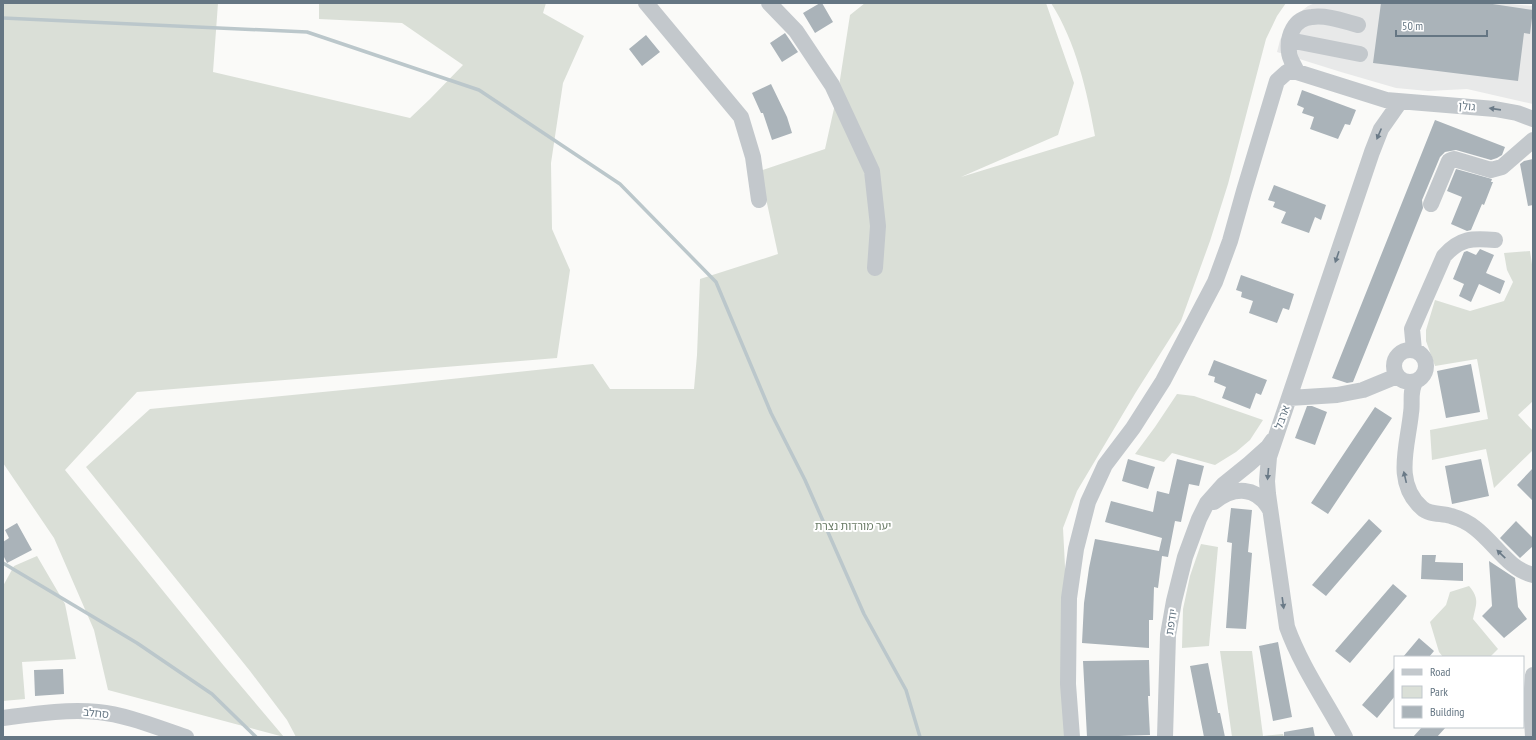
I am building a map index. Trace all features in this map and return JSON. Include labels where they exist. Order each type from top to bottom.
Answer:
[{"type":"street","points":[[646,3],[741,117],[753,156],[759,200]]},
{"type":"street","points":[[769,3],[796,31],[832,85],[872,171],[878,226],[875,268]]},
{"type":"street","points":[[1072,737],[1068,684],[1069,598],[1076,549],[1088,502],[1105,465],[1133,428],[1163,381],[1215,282],[1230,241],[1277,80],[1287,72],[1297,72],[1288,53],[1292,29],[1299,21],[1310,17],[1324,17],[1358,25]]},
{"type":"street","points":[[1289,40],[1360,54]]},
{"type":"street","name":"גולן","points":[[1297,72],[1386,100],[1495,109],[1517,113],[1533,119]]},
{"type":"street","name":"ארבל","points":[[1345,737],[1293,645],[1287,627],[1267,481],[1269,463],[1277,433],[1372,152],[1381,129],[1400,102]]},
{"type":"street","points":[[1431,204],[1449,161],[1454,159],[1492,170],[1502,167],[1533,140]]},
{"type":"street","points":[[1414,350],[1412,329],[1444,256],[1452,247],[1461,241],[1476,238],[1495,240]]},
{"type":"street","points":[[1416,381],[1406,382],[1397,376],[1394,366],[1398,355],[1407,350],[1414,350],[1423,357],[1426,367],[1424,374],[1412,387],[1411,414],[1403,468],[1411,496],[1422,509],[1434,513],[1450,515],[1474,528],[1513,566],[1524,573],[1533,575]]},
{"type":"street","points":[[1289,398],[1337,395],[1363,390],[1397,376]]},
{"type":"street","name":"יודפת","points":[[1165,737],[1168,635],[1174,601],[1185,557],[1199,519],[1203,511],[1223,485],[1268,446],[1277,433]]},
{"type":"street","name":"יודפת","points":[[1203,511],[1220,497],[1232,491],[1258,494],[1265,500],[1270,510]]},
{"type":"street","points":[[1533,675],[1531,702],[1533,737]]},
{"type":"street","name":"סחלב","points":[[3,718],[79,711],[99,712],[124,717],[186,737]]},
{"type":"shaded area","points":[[1315,3],[1499,3],[1533,6],[1533,104],[1467,89],[1428,91],[1396,88],[1277,52],[1280,40],[1290,20],[1308,6]]},
{"type":"green space","points":[[3,3],[218,3],[213,72],[410,118],[463,65],[402,23],[319,19],[319,3],[546,3],[543,13],[584,36],[563,83],[551,163],[552,229],[570,270],[557,358],[137,392],[65,470],[224,666],[284,737],[108,690],[94,630],[54,538],[3,463]]},
{"type":"green space","name":"יער מורדות נצרת","points":[[865,3],[1046,3],[1074,83],[1058,135],[961,177],[1095,136],[1084,84],[1074,50],[1060,18],[1051,3],[1286,3],[1277,16],[1266,39],[1228,184],[1210,241],[1181,321],[1136,392],[1077,491],[1063,528],[1070,663],[1070,737],[296,737],[287,720],[250,671],[86,467],[150,409],[593,364],[610,389],[694,389],[700,279],[778,254],[760,171],[825,149],[839,86],[850,15]]},
{"type":"green space","points":[[1530,251],[1533,271],[1533,401],[1518,415],[1533,431],[1533,450],[1494,488],[1486,449],[1432,460],[1430,430],[1488,419],[1477,359],[1435,366],[1426,341],[1426,330],[1435,300],[1470,311],[1504,301],[1513,282],[1507,270],[1504,253]]},
{"type":"green space","points":[[1177,394],[1194,396],[1263,420],[1250,440],[1236,452],[1215,465],[1172,453],[1164,462],[1135,454]]},
{"type":"green space","points":[[1201,544],[1218,547],[1209,646],[1182,648],[1183,609],[1190,576]]},
{"type":"green space","points":[[37,556],[65,604],[76,659],[22,662],[25,699],[3,701],[3,586],[14,566]]},
{"type":"green space","points":[[1469,586],[1475,595],[1476,605],[1473,619],[1498,649],[1491,656],[1442,656],[1439,652],[1430,622],[1446,605],[1450,592]]},
{"type":"green space","points":[[1220,651],[1252,651],[1263,736],[1283,734],[1284,737],[1232,737]]},
{"type":"building","points":[[822,3],[833,22],[815,33],[803,13]]},
{"type":"building","points":[[1381,3],[1486,3],[1533,10],[1530,34],[1524,33],[1518,81],[1373,63]]},
{"type":"building","points":[[785,33],[798,52],[782,62],[770,43]]},
{"type":"building","points":[[646,35],[660,52],[642,66],[629,49]]},
{"type":"building","points":[[771,84],[787,117],[792,133],[772,140],[763,113],[761,113],[752,93]]},
{"type":"building","points":[[1302,90],[1356,110],[1350,125],[1345,124],[1338,139],[1310,129],[1314,117],[1302,113],[1304,108],[1297,105]]},
{"type":"building","points":[[1435,120],[1505,147],[1502,155],[1491,160],[1456,150],[1445,152],[1440,157],[1422,200],[1423,208],[1353,382],[1347,383],[1332,378]]},
{"type":"building","points":[[1533,159],[1533,205],[1528,206],[1520,164],[1524,161]]},
{"type":"building","points":[[1456,169],[1492,179],[1491,182],[1493,182],[1484,205],[1482,204],[1471,230],[1467,231],[1451,224],[1462,197],[1447,191]]},
{"type":"building","points":[[1274,185],[1326,205],[1321,220],[1315,217],[1309,233],[1281,223],[1286,212],[1273,207],[1275,202],[1268,200]]},
{"type":"building","points":[[1480,249],[1494,255],[1486,273],[1505,281],[1500,294],[1479,284],[1471,302],[1459,296],[1464,284],[1453,279],[1464,252],[1467,251],[1476,255]]},
{"type":"building","points":[[1241,275],[1294,294],[1289,310],[1283,308],[1277,323],[1249,313],[1253,301],[1241,297],[1242,292],[1236,290]]},
{"type":"building","points":[[1214,360],[1267,380],[1261,395],[1256,393],[1250,409],[1222,398],[1226,387],[1214,382],[1215,377],[1208,375]]},
{"type":"building","points":[[1471,364],[1480,412],[1446,418],[1437,371]]},
{"type":"building","points":[[1307,406],[1312,406],[1327,412],[1315,445],[1295,438]]},
{"type":"building","points":[[1375,407],[1392,418],[1328,514],[1311,503]]},
{"type":"building","points":[[1128,459],[1155,467],[1148,489],[1122,481]]},
{"type":"building","points":[[1177,459],[1204,466],[1199,486],[1189,484],[1181,522],[1175,521],[1168,557],[1162,556],[1158,588],[1154,587],[1153,620],[1149,620],[1149,648],[1082,643],[1084,603],[1095,539],[1159,551],[1162,538],[1105,522],[1111,501],[1153,512],[1157,491],[1169,494]]},
{"type":"building","points":[[1481,459],[1489,496],[1452,504],[1445,466]]},
{"type":"building","points":[[1533,468],[1533,501],[1517,485]]},
{"type":"building","points":[[1231,508],[1252,510],[1248,552],[1252,553],[1246,629],[1226,628],[1232,543],[1227,542]]},
{"type":"building","points":[[1369,519],[1382,531],[1326,596],[1312,585]]},
{"type":"building","points":[[1516,521],[1533,538],[1533,546],[1520,558],[1500,538]]},
{"type":"building","points":[[17,523],[32,550],[7,563],[3,555],[3,542],[9,538],[5,530]]},
{"type":"building","points":[[1422,555],[1436,555],[1435,562],[1463,563],[1463,581],[1421,579]]},
{"type":"building","points":[[1489,561],[1515,578],[1518,607],[1527,619],[1504,638],[1482,616],[1492,606]]},
{"type":"building","points":[[1393,584],[1407,596],[1350,663],[1335,651]]},
{"type":"building","points":[[1419,638],[1434,651],[1430,656],[1404,656]]},
{"type":"building","points":[[1278,642],[1292,717],[1273,721],[1259,646]]},
{"type":"building","points":[[1149,660],[1150,696],[1148,696],[1150,735],[1087,737],[1083,661]]},
{"type":"building","points":[[1208,663],[1218,713],[1220,713],[1225,737],[1204,737],[1190,666]]},
{"type":"building","points":[[1394,668],[1394,697],[1377,718],[1362,705]]},
{"type":"building","points":[[63,669],[64,694],[35,696],[34,670]]},
{"type":"building","points":[[1313,727],[1315,737],[1284,737],[1284,732]]},
{"type":"building","points":[[1421,728],[1445,728],[1437,737],[1413,737]]},
{"type":"waterway","points":[[3,18],[307,32],[479,90],[620,184],[716,282],[771,413],[805,480],[864,614],[906,690],[920,737]]},
{"type":"waterway","points":[[3,563],[137,643],[212,694],[256,737]]}]
